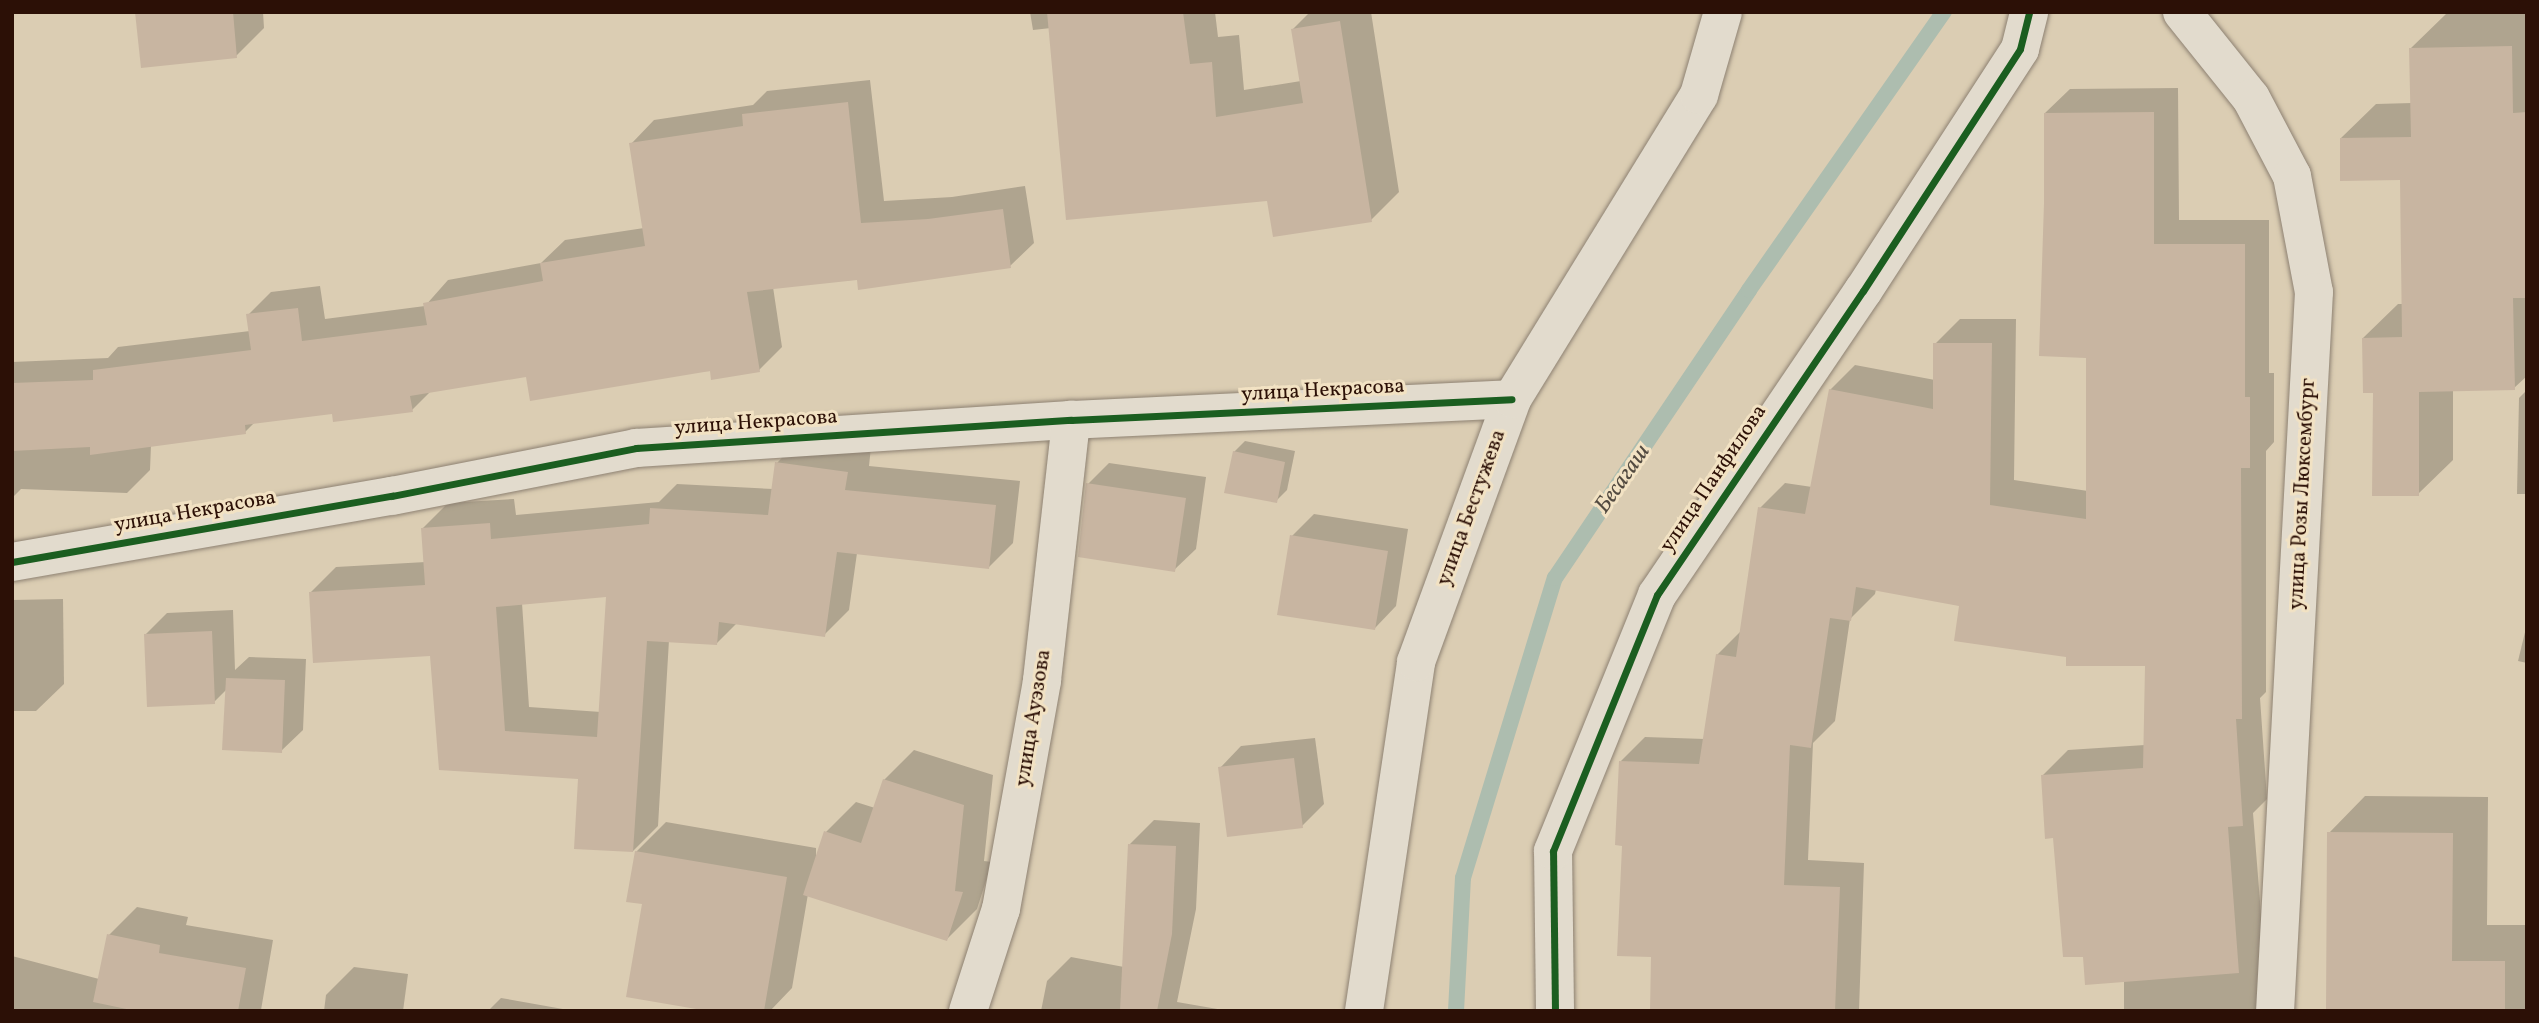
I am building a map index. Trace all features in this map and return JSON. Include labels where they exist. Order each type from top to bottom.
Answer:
[{"type":"street","name":"улица Бестужева","points":[[1364,1011],[1416,662],[1512,399],[1699,95],[1723,12]]},
{"type":"street","name":"улица Панфилова","points":[[1555,1011],[1553,851],[1657,595],[1863,291],[2020,49],[2029,12]]},
{"type":"street","name":"улица Розы Люксембург","points":[[2182,12],[2251,98],[2292,176],[2314,292],[2275,1011]]},
{"type":"street","name":"улица Некрасова","points":[[12,562],[392,495],[636,448],[1071,420],[1512,399]]},
{"type":"street","name":"улица Ауэзова","points":[[968,1011],[1001,909],[1040,693],[1071,420]]},
{"type":"building","points":[[135,12],[233,12],[237,58],[141,68]]},
{"type":"building","points":[[1047,12],[1183,12],[1190,64],[1212,62],[1216,117],[1303,103],[1291,29],[1340,21],[1372,222],[1273,237],[1267,201],[1066,220]]},
{"type":"building","points":[[2512,46],[2513,113],[2527,112],[2527,298],[2513,298],[2515,390],[2419,392],[2419,496],[2372,496],[2373,393],[2363,393],[2362,338],[2402,337],[2400,180],[2340,181],[2340,138],[2411,137],[2409,48]]},
{"type":"building","points":[[848,102],[861,223],[928,219],[1003,209],[1011,268],[858,290],[857,280],[747,292],[760,372],[711,380],[710,371],[530,401],[526,377],[410,396],[413,412],[333,422],[332,414],[245,425],[246,434],[90,455],[90,447],[12,451],[12,383],[93,380],[93,370],[251,350],[246,314],[298,308],[302,341],[427,325],[423,303],[543,281],[540,263],[645,246],[629,143],[743,126],[742,114]]},
{"type":"building","points":[[2154,112],[2154,244],[2245,244],[2245,397],[2250,397],[2250,468],[2241,468],[2242,719],[2236,719],[2243,826],[2228,827],[2239,973],[2085,985],[2083,957],[2063,957],[2053,838],[2045,839],[2041,775],[2143,768],[2145,666],[2066,666],[2066,657],[1954,641],[1959,606],[1856,587],[1851,621],[1830,618],[1811,748],[1790,745],[1784,885],[1840,887],[1835,1011],[1650,1011],[1651,957],[1617,956],[1622,846],[1615,845],[1619,761],[1699,764],[1716,654],[1736,657],[1758,507],[1805,514],[1829,389],[1933,409],[1933,343],[1992,343],[1990,505],[2086,519],[2086,358],[2039,356],[2044,113]]},
{"type":"building","points":[[1233,451],[1285,462],[1277,503],[1224,493]]},
{"type":"building","points":[[775,462],[848,472],[845,490],[996,505],[989,569],[837,552],[825,637],[719,622],[717,645],[647,641],[633,852],[574,849],[578,779],[439,770],[430,656],[313,663],[309,592],[425,585],[421,528],[490,523],[491,539],[649,524],[650,508],[768,515]],"holes":[[[606,597],[597,737],[505,731],[496,607]]]},
{"type":"building","points":[[1086,483],[1186,498],[1175,572],[1078,557]]},
{"type":"building","points":[[1290,535],[1388,551],[1375,630],[1277,615]]},
{"type":"building","points":[[212,631],[215,704],[147,707],[144,634]]},
{"type":"building","points":[[226,678],[285,680],[282,753],[222,750]]},
{"type":"building","points":[[1294,758],[1303,828],[1227,837],[1218,767]]},
{"type":"building","points":[[883,779],[964,805],[955,891],[963,892],[947,941],[803,895],[824,831],[861,843]]},
{"type":"building","points":[[2327,832],[2453,833],[2452,961],[2505,961],[2505,1011],[2326,1011]]},
{"type":"building","points":[[1128,844],[1176,846],[1172,934],[1157,1011],[1120,1011]]},
{"type":"building","points":[[635,851],[787,877],[764,1011],[708,1011],[626,997],[642,904],[626,902]]},
{"type":"building","points":[[107,934],[160,945],[159,953],[246,968],[238,1011],[136,1011],[93,1002]]},
{"type":"waterway","name":"Бесагаш","points":[[1456,1011],[1463,878],[1555,578],[1749,290],[1944,12]]},
{"type":"cycle path","points":[[1555,1011],[1553,851],[1657,595],[1863,291],[2020,49],[2029,12]]},
{"type":"cycle path","points":[[12,562],[392,496],[636,448],[1071,420],[1512,399]]}]
